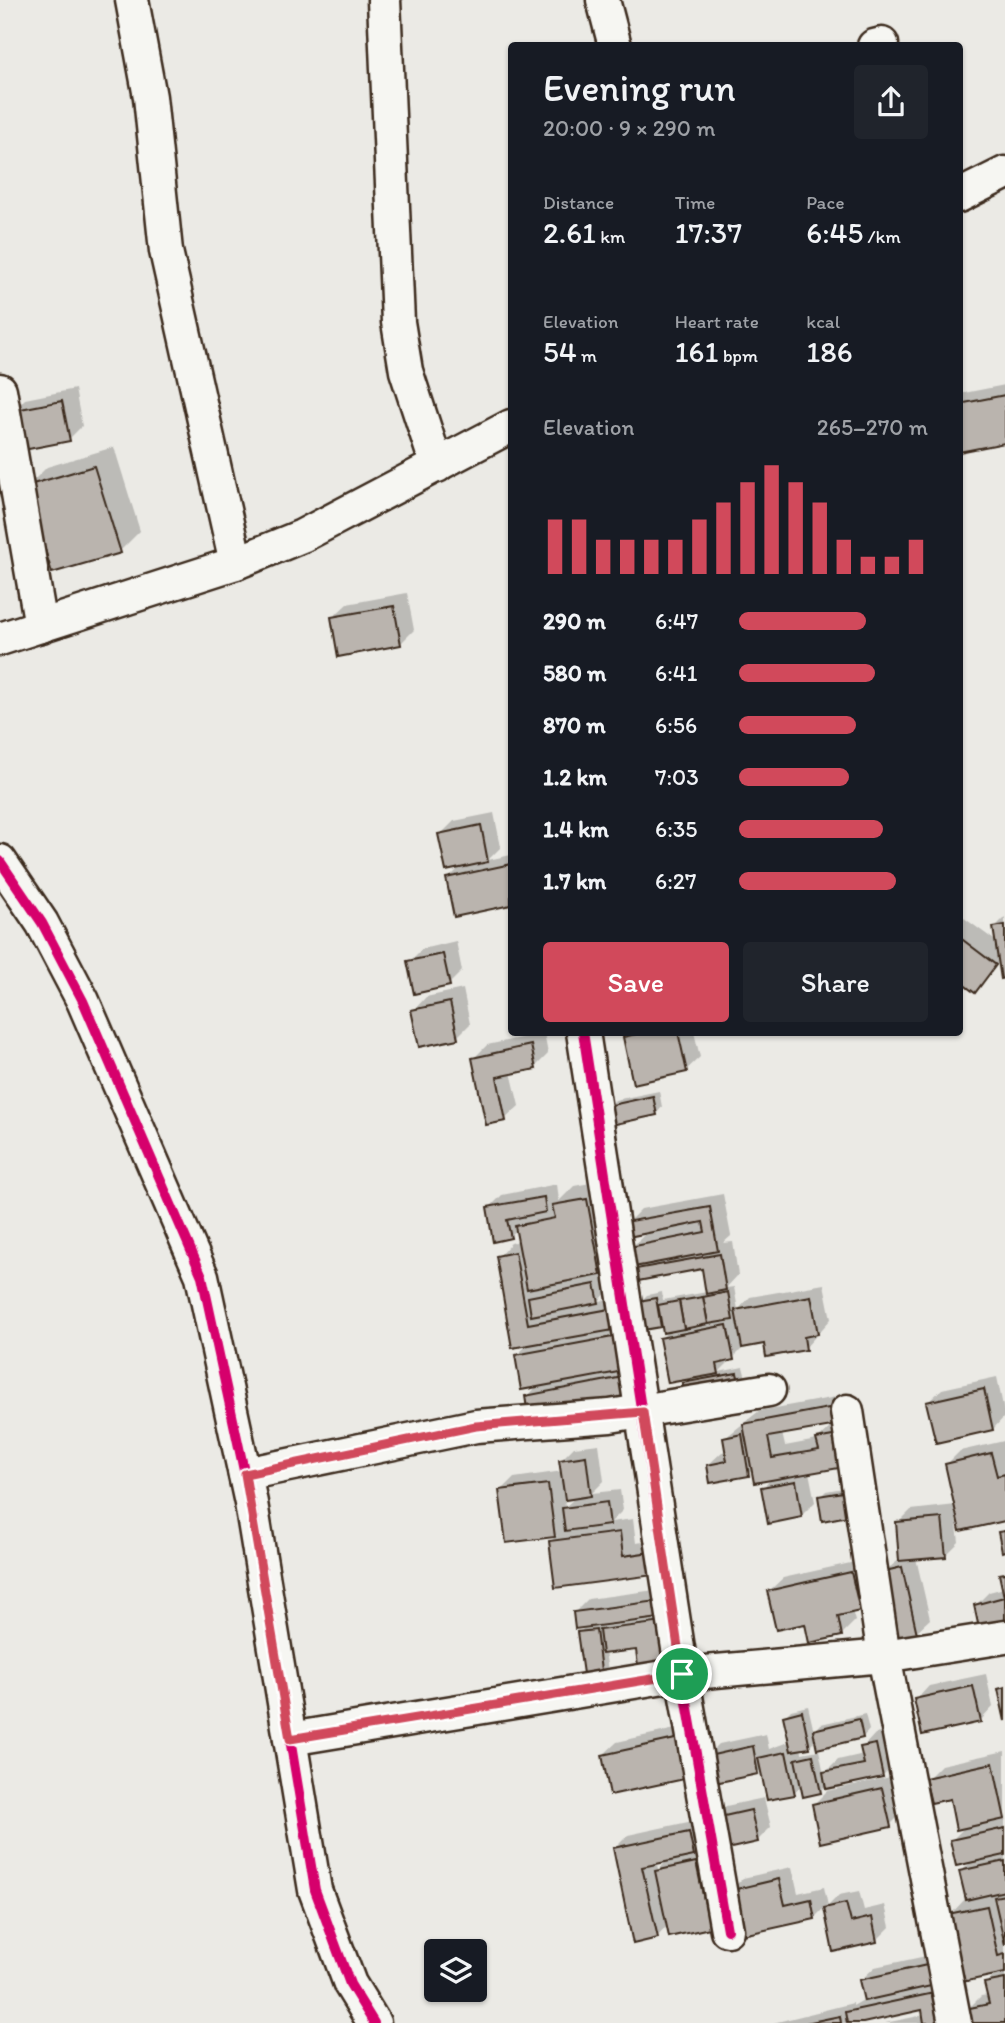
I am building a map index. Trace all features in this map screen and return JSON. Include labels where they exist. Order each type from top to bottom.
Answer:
[{"type":"street","points":[[132,0],[150,97],[166,251],[236,563]]},
{"type":"street","points":[[384,0],[398,322],[406,371],[437,466]]},
{"type":"street","points":[[603,0],[614,42]]},
{"type":"street","points":[[963,194],[1005,173]]},
{"type":"street","points":[[963,195],[1005,202]]},
{"type":"street","points":[[0,390],[41,626]]},
{"type":"street","points":[[0,639],[236,563],[332,522],[508,428]]},
{"type":"street","points":[[0,861],[42,923],[83,1001],[202,1276],[245,1474],[315,1890],[350,1984],[374,2023]]},
{"type":"street","points":[[584,1036],[682,1674],[727,1930]]},
{"type":"street","points":[[245,1474],[476,1426],[643,1412],[769,1390]]},
{"type":"street","points":[[847,1411],[884,1656],[955,2023]]},
{"type":"street","points":[[290,1739],[682,1674],[884,1656],[1005,1637]]},
{"type":"building","points":[[1005,395],[1005,443],[963,451],[963,403]]},
{"type":"building","points":[[62,401],[70,441],[18,451],[10,411]]},
{"type":"building","points":[[94,466],[121,553],[52,573],[26,486]]},
{"type":"building","points":[[394,606],[401,645],[338,657],[331,617]]},
{"type":"building","points":[[481,825],[488,862],[446,871],[438,834]]},
{"type":"building","points":[[508,865],[508,906],[454,917],[446,878]]},
{"type":"building","points":[[1005,925],[1005,978],[1001,979],[993,927]]},
{"type":"building","points":[[963,940],[996,965],[975,993],[963,984]]},
{"type":"building","points":[[443,954],[450,986],[414,994],[407,961]]},
{"type":"building","points":[[450,1002],[458,1039],[419,1047],[411,1010]]},
{"type":"building","points":[[679,1036],[687,1072],[633,1084],[623,1037]]},
{"type":"building","points":[[531,1045],[536,1069],[497,1077],[506,1121],[486,1125],[472,1058]]},
{"type":"building","points":[[653,1096],[657,1115],[611,1125],[607,1106]]},
{"type":"building","points":[[544,1197],[546,1212],[507,1220],[511,1238],[493,1242],[487,1207]]},
{"type":"building","points":[[587,1199],[601,1275],[527,1289],[515,1226],[555,1218],[552,1205]]},
{"type":"building","points":[[710,1207],[718,1251],[634,1267],[630,1247],[705,1232],[703,1222],[628,1237],[625,1222]]},
{"type":"building","points":[[515,1252],[528,1324],[615,1308],[619,1329],[512,1348],[496,1256]]},
{"type":"building","points":[[720,1254],[726,1290],[706,1294],[702,1269],[638,1281],[636,1269]]},
{"type":"building","points":[[595,1284],[599,1303],[531,1316],[528,1297]]},
{"type":"building","points":[[728,1292],[733,1320],[708,1324],[703,1297]]},
{"type":"building","points":[[811,1296],[818,1334],[804,1337],[806,1350],[766,1357],[764,1344],[742,1348],[735,1310]]},
{"type":"building","points":[[703,1297],[708,1324],[684,1329],[679,1301]]},
{"type":"building","points":[[656,1298],[661,1327],[643,1330],[638,1301]]},
{"type":"building","points":[[679,1301],[684,1329],[663,1333],[658,1305]]},
{"type":"building","points":[[727,1325],[734,1360],[717,1364],[719,1374],[668,1383],[659,1338]]},
{"type":"building","points":[[618,1336],[624,1371],[521,1390],[515,1355]]},
{"type":"building","points":[[737,1373],[740,1386],[685,1396],[682,1383]]},
{"type":"building","points":[[623,1377],[627,1397],[528,1415],[525,1396]]},
{"type":"building","points":[[984,1389],[993,1430],[936,1443],[926,1402]]},
{"type":"building","points":[[829,1408],[832,1426],[768,1437],[772,1458],[819,1450],[816,1439],[833,1436],[839,1468],[754,1483],[743,1424]]},
{"type":"building","points":[[742,1434],[749,1476],[710,1483],[707,1465],[727,1461],[723,1438]]},
{"type":"building","points":[[991,1453],[997,1476],[1005,1474],[1005,1521],[960,1531],[945,1464]]},
{"type":"building","points":[[586,1456],[591,1496],[565,1500],[559,1460]]},
{"type":"building","points":[[796,1481],[802,1517],[768,1524],[761,1487]]},
{"type":"building","points":[[548,1484],[555,1537],[506,1543],[499,1490]]},
{"type":"building","points":[[843,1492],[848,1516],[822,1521],[818,1496]]},
{"type":"building","points":[[607,1502],[610,1525],[565,1531],[562,1508]]},
{"type":"building","points":[[942,1518],[946,1557],[899,1561],[896,1522]]},
{"type":"building","points":[[1005,1531],[1005,1551],[1002,1552],[998,1532]]},
{"type":"building","points":[[620,1532],[623,1556],[651,1552],[654,1575],[555,1588],[549,1541]]},
{"type":"building","points":[[902,1567],[917,1634],[896,1639],[881,1572]]},
{"type":"building","points":[[851,1572],[860,1611],[838,1616],[842,1636],[809,1643],[805,1624],[776,1630],[767,1591]]},
{"type":"building","points":[[1005,1573],[1005,1628],[980,1633],[974,1605],[1004,1597],[999,1574]]},
{"type":"building","points":[[657,1601],[660,1618],[575,1629],[573,1612]]},
{"type":"building","points":[[663,1622],[669,1670],[639,1674],[636,1650],[602,1654],[599,1630]]},
{"type":"building","points":[[596,1630],[602,1679],[584,1681],[577,1632]]},
{"type":"building","points":[[973,1686],[981,1722],[922,1735],[914,1699]]},
{"type":"building","points":[[1005,1687],[1005,1721],[998,1689]]},
{"type":"building","points":[[802,1711],[810,1748],[791,1751],[783,1716]]},
{"type":"building","points":[[859,1719],[863,1738],[817,1749],[813,1730]]},
{"type":"building","points":[[680,1738],[689,1778],[610,1795],[602,1755]]},
{"type":"building","points":[[876,1744],[883,1777],[826,1789],[823,1772],[864,1764],[860,1747]]},
{"type":"building","points":[[753,1746],[758,1774],[710,1784],[704,1757]]},
{"type":"building","points":[[786,1752],[795,1795],[767,1800],[758,1758]]},
{"type":"building","points":[[813,1755],[821,1793],[803,1797],[795,1759]]},
{"type":"building","points":[[993,1763],[1005,1819],[956,1830],[950,1799],[931,1803],[925,1778]]},
{"type":"building","points":[[882,1788],[891,1827],[820,1843],[812,1804]]},
{"type":"building","points":[[751,1810],[758,1842],[718,1851],[711,1819]]},
{"type":"building","points":[[1005,1828],[1005,1855],[956,1866],[950,1840]]},
{"type":"building","points":[[689,1832],[694,1856],[642,1867],[658,1938],[633,1944],[613,1848]]},
{"type":"building","points":[[1005,1861],[1005,1891],[966,1900],[959,1871]]},
{"type":"building","points":[[696,1862],[710,1928],[669,1937],[655,1871]]},
{"type":"building","points":[[779,1879],[785,1905],[811,1899],[815,1919],[738,1936],[728,1891]]},
{"type":"building","points":[[1005,1895],[1005,1945],[994,1897]]},
{"type":"building","points":[[846,1903],[851,1922],[872,1917],[877,1942],[833,1952],[824,1908]]},
{"type":"building","points":[[987,1906],[998,1956],[1005,1954],[1005,1973],[962,1982],[948,1914]]},
{"type":"building","points":[[927,1965],[931,1986],[864,2001],[859,1980]]},
{"type":"building","points":[[1005,1979],[1005,2023],[969,2023],[965,2009],[989,2004],[984,1983]]},
{"type":"building","points":[[934,1993],[940,2023],[924,2023],[922,2010],[863,2023],[847,2023],[845,2012]]},
{"type":"building","points":[[840,2016],[841,2023],[806,2023]]},
{"type":"cycle path","points":[[0,861],[42,923],[83,1001],[202,1276],[251,1503],[315,1890],[350,1984],[374,2023]]},
{"type":"cycle path","points":[[584,1036],[682,1674],[727,1930]]},
{"type":"route","points":[[643,1412],[682,1674],[290,1739],[245,1474],[476,1426],[643,1412]]}]
